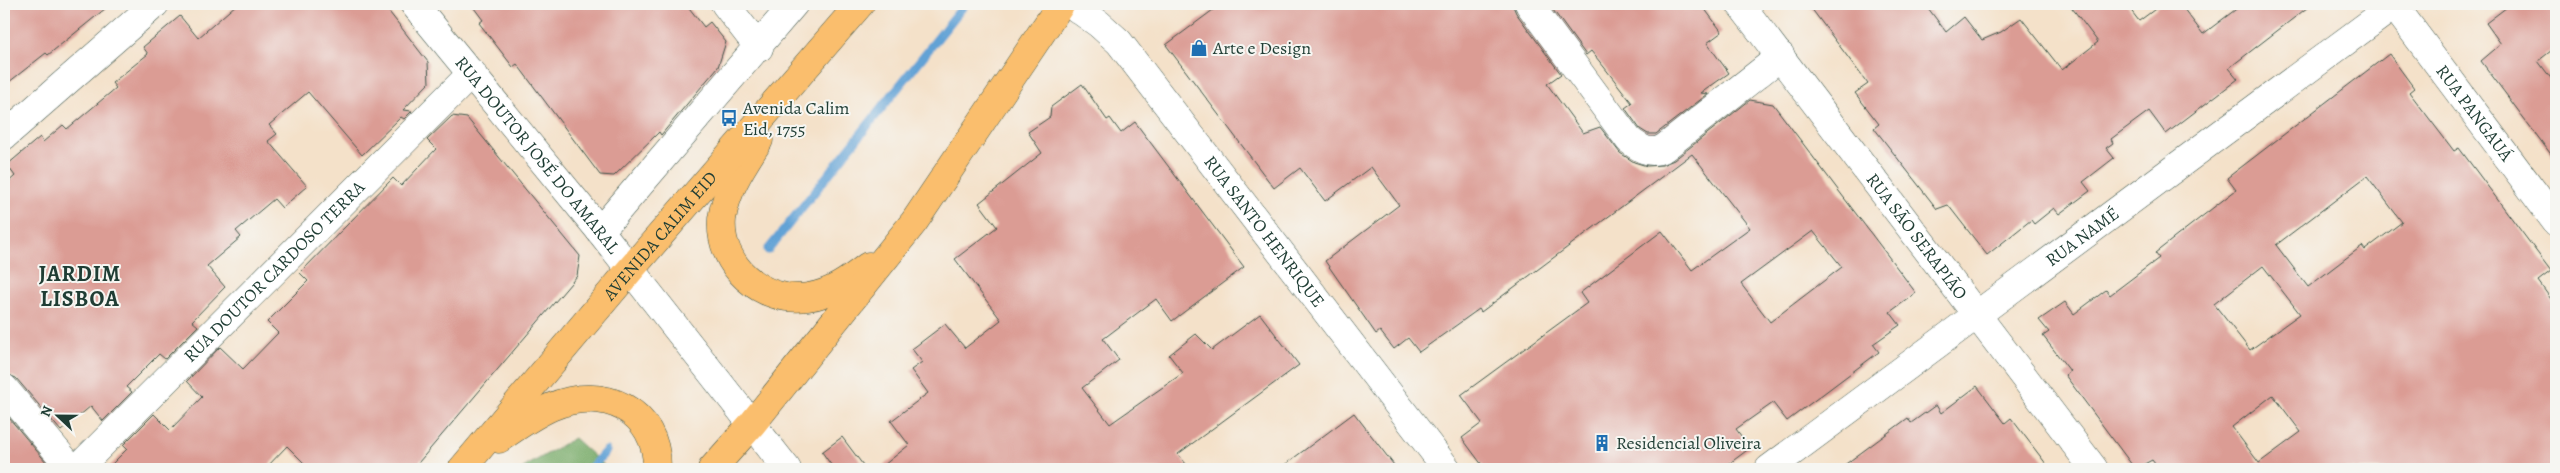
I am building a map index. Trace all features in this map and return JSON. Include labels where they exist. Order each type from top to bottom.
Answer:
[{"type":"main road","name":"AVENIDA CALIM EID","points":[[464,466],[790,84],[841,15],[860,4]]},
{"type":"main road","points":[[712,469],[752,424],[914,222],[1061,4]]},
{"type":"main road","points":[[790,84],[733,184],[725,205],[722,228],[726,249],[745,278],[764,291],[786,298],[808,297],[820,294],[856,275],[914,222]]},
{"type":"main road","points":[[464,466],[529,418],[552,406],[568,401],[593,399],[615,402],[636,415],[654,443],[657,469]]},
{"type":"street","points":[[4,136],[155,4]]},
{"type":"street","name":"RUA DOUTOR JOSÉ DO AMARAL","points":[[414,4],[600,232],[787,469]]},
{"type":"street","points":[[725,4],[759,48]]},
{"type":"street","points":[[600,232],[759,48],[794,4]]},
{"type":"street","name":"RUA SANTO HENRIQUE","points":[[1071,4],[1099,24],[1119,42],[1447,469]]},
{"type":"street","points":[[1529,4],[1629,140],[1642,150],[1656,152],[1664,148],[1781,56]]},
{"type":"street","name":"RUA SÃO SERAPIÃO","points":[[1740,4],[2094,469]]},
{"type":"street","name":"RUA PANGAUÁ","points":[[2394,4],[2556,222]]},
{"type":"street","name":"RUA NAMÉ","points":[[1769,469],[2394,4]]},
{"type":"street","name":"RUA DOUTOR CARDOSO TERRA","points":[[77,469],[472,73]]},
{"type":"street","points":[[4,388],[72,469]]},
{"type":"green space","points":[[574,438],[608,469],[522,469],[523,468]]},
{"type":"building","points":[[4,4],[111,4],[48,55],[46,53],[4,86]]},
{"type":"building","points":[[237,4],[383,4],[428,62],[429,83],[403,110],[412,111],[404,119],[401,117],[362,155],[308,92],[269,125],[277,134],[268,141],[307,186],[282,208],[274,199],[236,231],[241,237],[207,266],[225,287],[192,321],[198,326],[165,359],[159,354],[126,387],[132,392],[103,421],[91,406],[61,431],[16,378],[4,373],[4,186],[15,176],[7,165],[40,137],[43,142],[63,125],[67,129],[116,88],[112,83],[148,54],[143,47],[180,16],[198,38]]},
{"type":"building","points":[[471,4],[686,4],[704,27],[710,22],[726,42],[718,67],[661,135],[659,132],[614,176],[600,175],[517,64],[513,67],[479,23],[483,20]]},
{"type":"building","points":[[1221,4],[1512,4],[1516,13],[1561,74],[1547,84],[1583,133],[1600,127],[1620,153],[1634,162],[1647,166],[1662,165],[1674,160],[1750,100],[1773,104],[1916,293],[1890,312],[1900,325],[1873,344],[1879,352],[1787,421],[1773,403],[1736,429],[1750,448],[1722,469],[1485,469],[1462,438],[1482,423],[1461,395],[1587,303],[1580,293],[1662,231],[1692,270],[1750,228],[1692,154],[1481,312],[1479,309],[1419,352],[1408,338],[1394,349],[1380,331],[1376,334],[1325,261],[1399,205],[1371,167],[1325,201],[1300,168],[1274,188],[1166,45]],"holes":[[[1813,231],[1842,267],[1770,322],[1741,284]]]},
{"type":"building","points":[[1562,4],[1701,4],[1722,32],[1707,43],[1729,73],[1701,93],[1708,94],[1656,134],[1648,134],[1640,129],[1625,108],[1632,103],[1591,51],[1586,55],[1553,10]]},
{"type":"building","points":[[1808,4],[1925,4],[1946,32],[1964,17],[1982,40],[2001,32],[2021,18],[2062,70],[2098,42],[2069,4],[2126,4],[2139,21],[2162,4],[2180,4],[2203,34],[2243,4],[2312,4],[2229,68],[2238,79],[2166,134],[2149,111],[2111,139],[2113,143],[2106,148],[2114,158],[2083,182],[2090,191],[2059,214],[2054,208],[2034,224],[2031,220],[1987,255],[1948,205],[1937,209],[1874,128],[1879,124],[1855,93],[1868,84]]},
{"type":"building","points":[[2511,4],[2556,4],[2556,47],[2538,61],[2556,85],[2556,161],[2481,61],[2501,44],[2486,23]]},
{"type":"building","points":[[2389,54],[2414,88],[2409,92],[2454,151],[2459,148],[2551,271],[2538,281],[2556,306],[2556,469],[2159,469],[2152,460],[2135,469],[2065,375],[2070,371],[2043,336],[2049,332],[2039,320],[2065,302],[2074,314],[2106,290],[2110,295],[2159,258],[2155,253],[2236,190],[2227,178]],"holes":[[[2367,176],[2402,222],[2365,250],[2362,246],[2308,287],[2276,245]],[[2263,266],[2300,314],[2250,350],[2214,304]],[[2273,395],[2301,432],[2259,463],[2232,427]]]},
{"type":"building","points":[[1082,84],[1107,120],[1110,118],[1121,133],[1135,122],[1244,267],[1172,321],[1156,299],[1103,339],[1119,360],[1082,388],[1110,424],[1183,373],[1169,355],[1196,334],[1212,350],[1260,314],[1299,365],[1178,454],[1190,469],[879,469],[909,445],[891,421],[928,393],[911,370],[922,362],[912,349],[945,324],[965,348],[1001,320],[955,259],[997,227],[979,203],[1042,153],[1028,132],[1050,117],[1051,107]]},
{"type":"building","points":[[452,116],[467,118],[580,256],[577,276],[413,469],[310,469],[287,446],[265,469],[107,469],[127,449],[123,445],[154,414],[170,430],[202,397],[187,381],[220,347],[243,369],[278,333],[267,322],[308,281],[300,273],[393,178],[401,186],[436,149],[427,140]]},
{"type":"building","points":[[1977,386],[2005,423],[2011,418],[2050,469],[1839,469],[1908,418],[1911,423],[1936,405],[1941,413]]},
{"type":"building","points":[[4,412],[52,469],[4,469]]},
{"type":"building","points":[[1354,413],[1397,469],[1279,469]]},
{"type":"building","points":[[842,437],[866,469],[834,469],[822,452]]},
{"type":"waterway","points":[[768,250],[965,4]]},
{"type":"waterway","points":[[590,469],[606,451]]},
{"type":"place","name":"Arte e Design","points":[[1199,48]]},
{"type":"place","name":"Avenida Calim Eid, 1755","points":[[729,118]]},
{"type":"place","name":"Residencial Oliveira","points":[[1602,443]]},
{"type":"district","name":"JARDIM LISBOA","points":[[80,286]]}]
